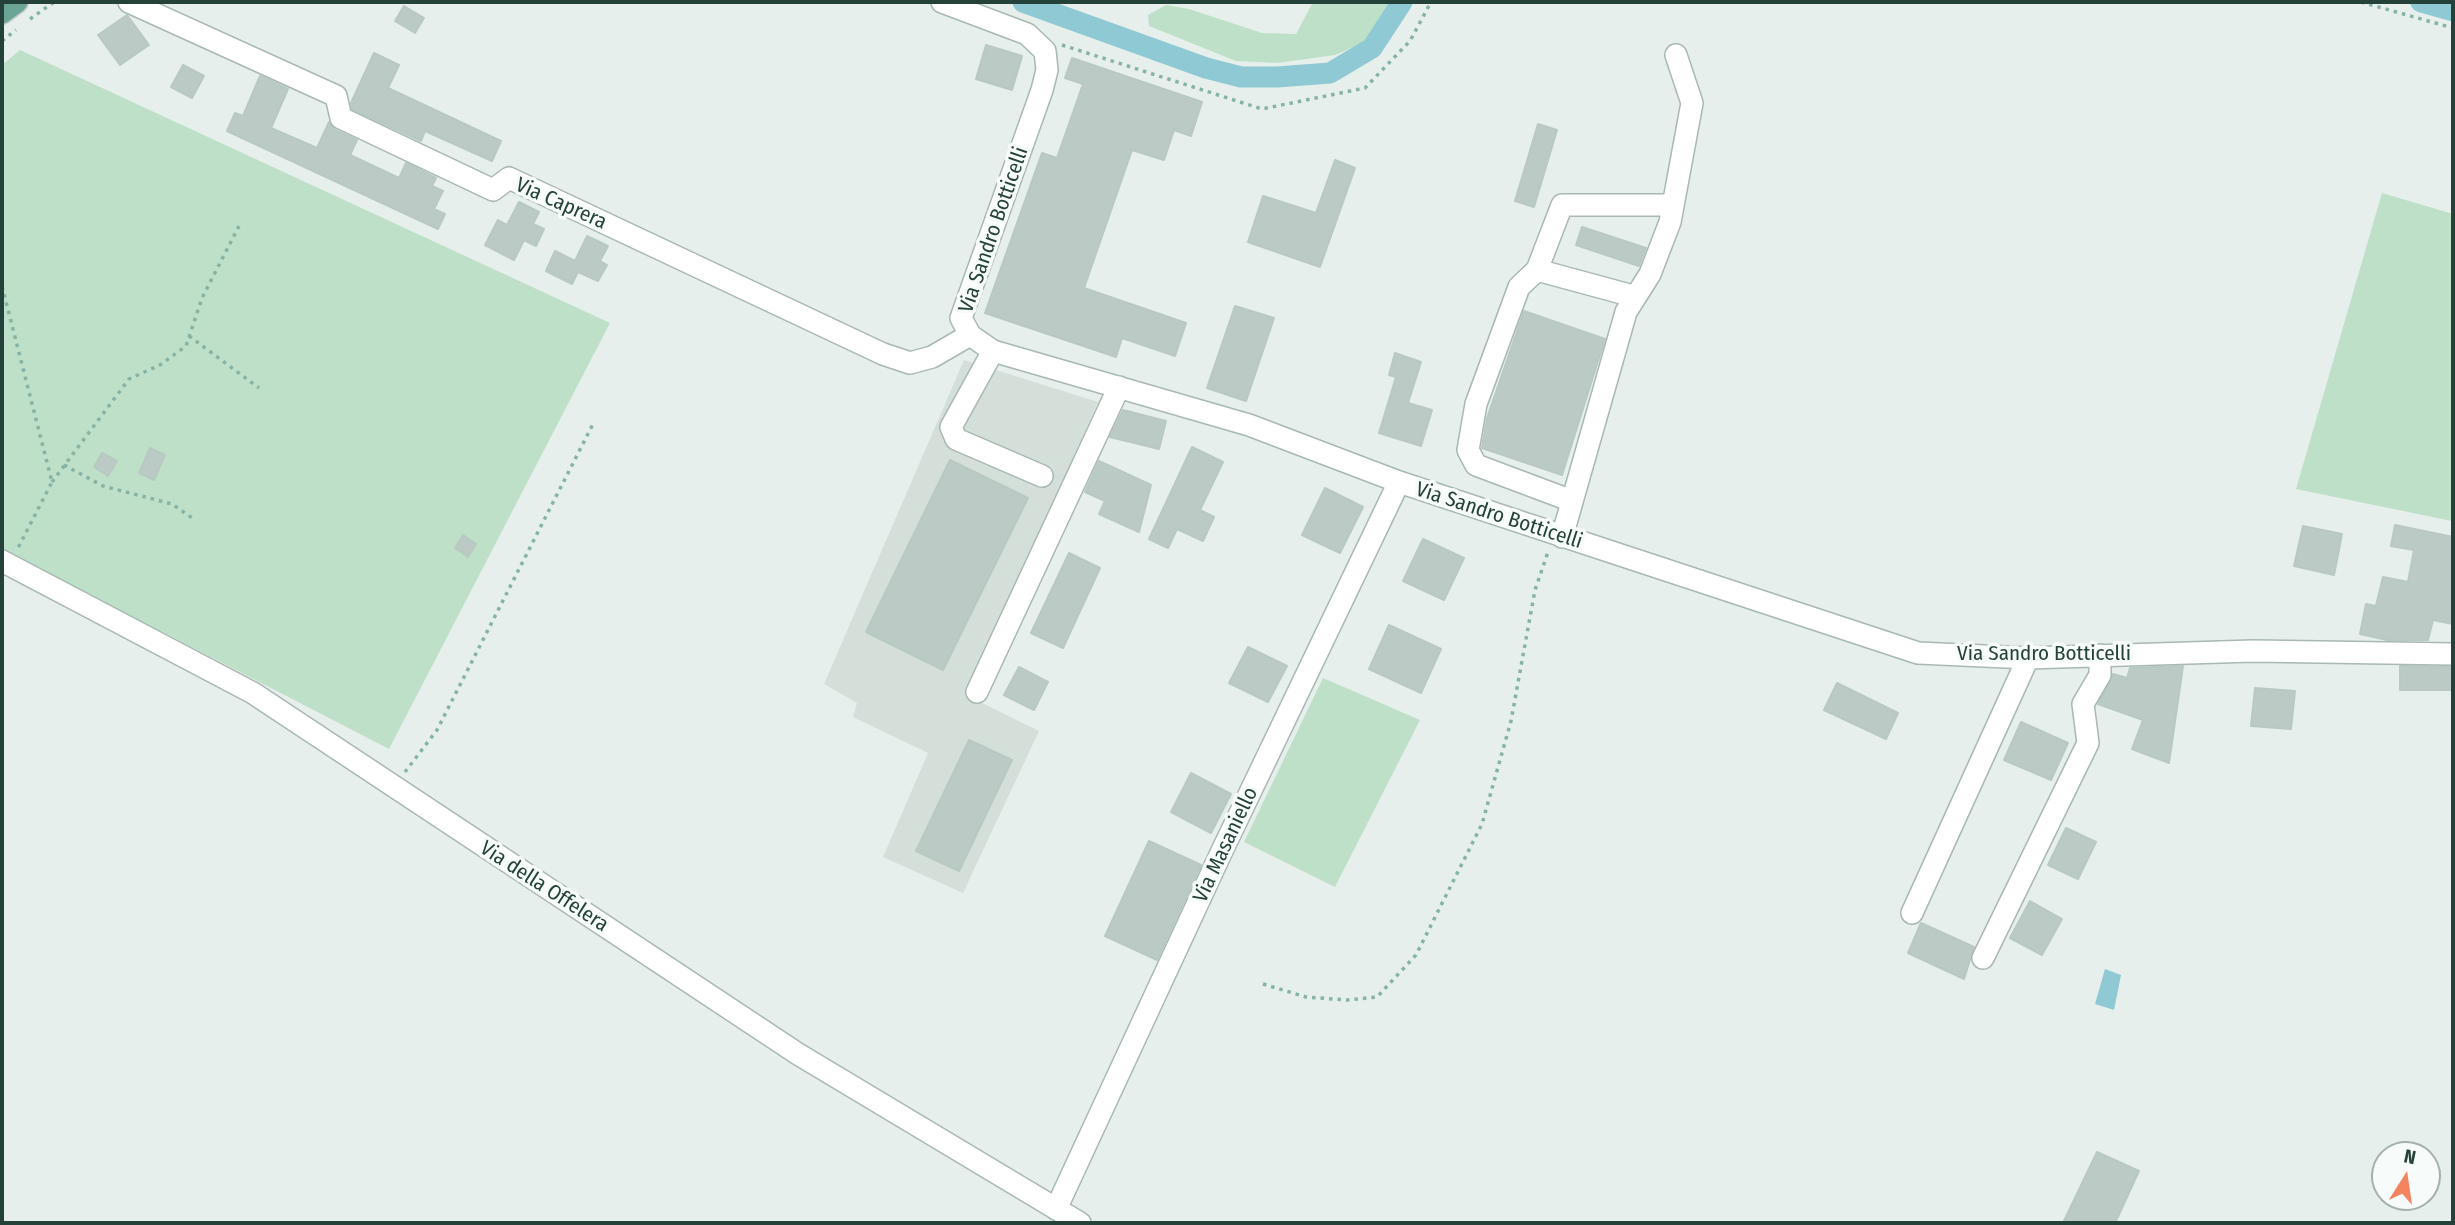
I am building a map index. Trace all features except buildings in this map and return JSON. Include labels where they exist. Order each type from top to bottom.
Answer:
[{"type":"main road","points":[[2,13],[17,2]]},
{"type":"street","name":"Via Caprera","points":[[130,2],[336,96],[341,118],[493,190],[509,178],[883,354],[910,363],[932,357],[970,335]]},
{"type":"street","points":[[942,2],[1027,34]]},
{"type":"street","name":"Via Sandro Botticelli","points":[[1027,34],[1045,51],[1047,70],[961,318],[970,335],[993,351],[1249,425],[1399,482],[1918,653],[2028,659],[2252,651],[2453,654]]},
{"type":"street","points":[[1558,535],[1572,500],[1626,312],[1633,296],[1650,274],[1673,205],[1692,103],[1676,55]]},
{"type":"street","points":[[1572,500],[1476,465],[1468,450],[1476,404],[1520,287],[1537,270],[1562,205],[1673,205]]},
{"type":"street","points":[[1537,270],[1633,296]]},
{"type":"street","points":[[993,351],[951,427],[956,439],[1042,476]]},
{"type":"street","points":[[977,692],[1119,387]]},
{"type":"street","name":"Via Masaniello","points":[[1056,1209],[1221,853],[1399,482]]},
{"type":"street","name":"Via della Offelera","points":[[6,563],[253,693],[798,1054],[1080,1223]]},
{"type":"street","points":[[1983,958],[2088,743],[2083,704],[2101,676],[2100,655]]},
{"type":"street","points":[[1912,913],[2028,659]]},
{"type":"path","points":[[1027,34],[1262,109],[1364,88],[1409,41],[1431,2]]},
{"type":"path","points":[[2361,2],[2453,28]]},
{"type":"path","points":[[6,563],[52,482],[129,379],[160,365],[186,346],[202,298],[239,226]]},
{"type":"path","points":[[2,286],[52,482]]},
{"type":"path","points":[[189,336],[259,388]]},
{"type":"path","points":[[391,786],[412,765],[437,730],[593,424]]},
{"type":"path","points":[[64,465],[103,486],[172,504],[195,520]]},
{"type":"path","points":[[1263,984],[1306,997],[1377,997],[1416,955],[1482,824],[1511,721],[1535,590],[1558,535]]},
{"type":"shaded area","points":[[964,360],[1098,402],[968,696],[1039,731],[963,893],[883,857],[928,753],[853,717],[857,703],[824,684]]},
{"type":"green space","points":[[1313,2],[1392,2],[1363,43],[1335,55],[1277,63],[1236,61],[1149,26],[1148,15],[1166,5],[1189,9],[1262,33],[1296,34]]},
{"type":"green space","points":[[20,50],[610,323],[389,749],[2,549],[2,65]]},
{"type":"green space","points":[[2382,193],[2453,214],[2452,521],[2296,489]]},
{"type":"green space","points":[[1323,678],[1420,720],[1335,887],[1244,842]]},
{"type":"water","points":[[2105,969],[2121,975],[2114,1010],[2095,1004]]},
{"type":"waterway","points":[[1023,2],[1206,68],[1241,77],[1330,73],[1372,48],[1402,2]]},
{"type":"waterway","points":[[2421,2],[2453,11]]}]
